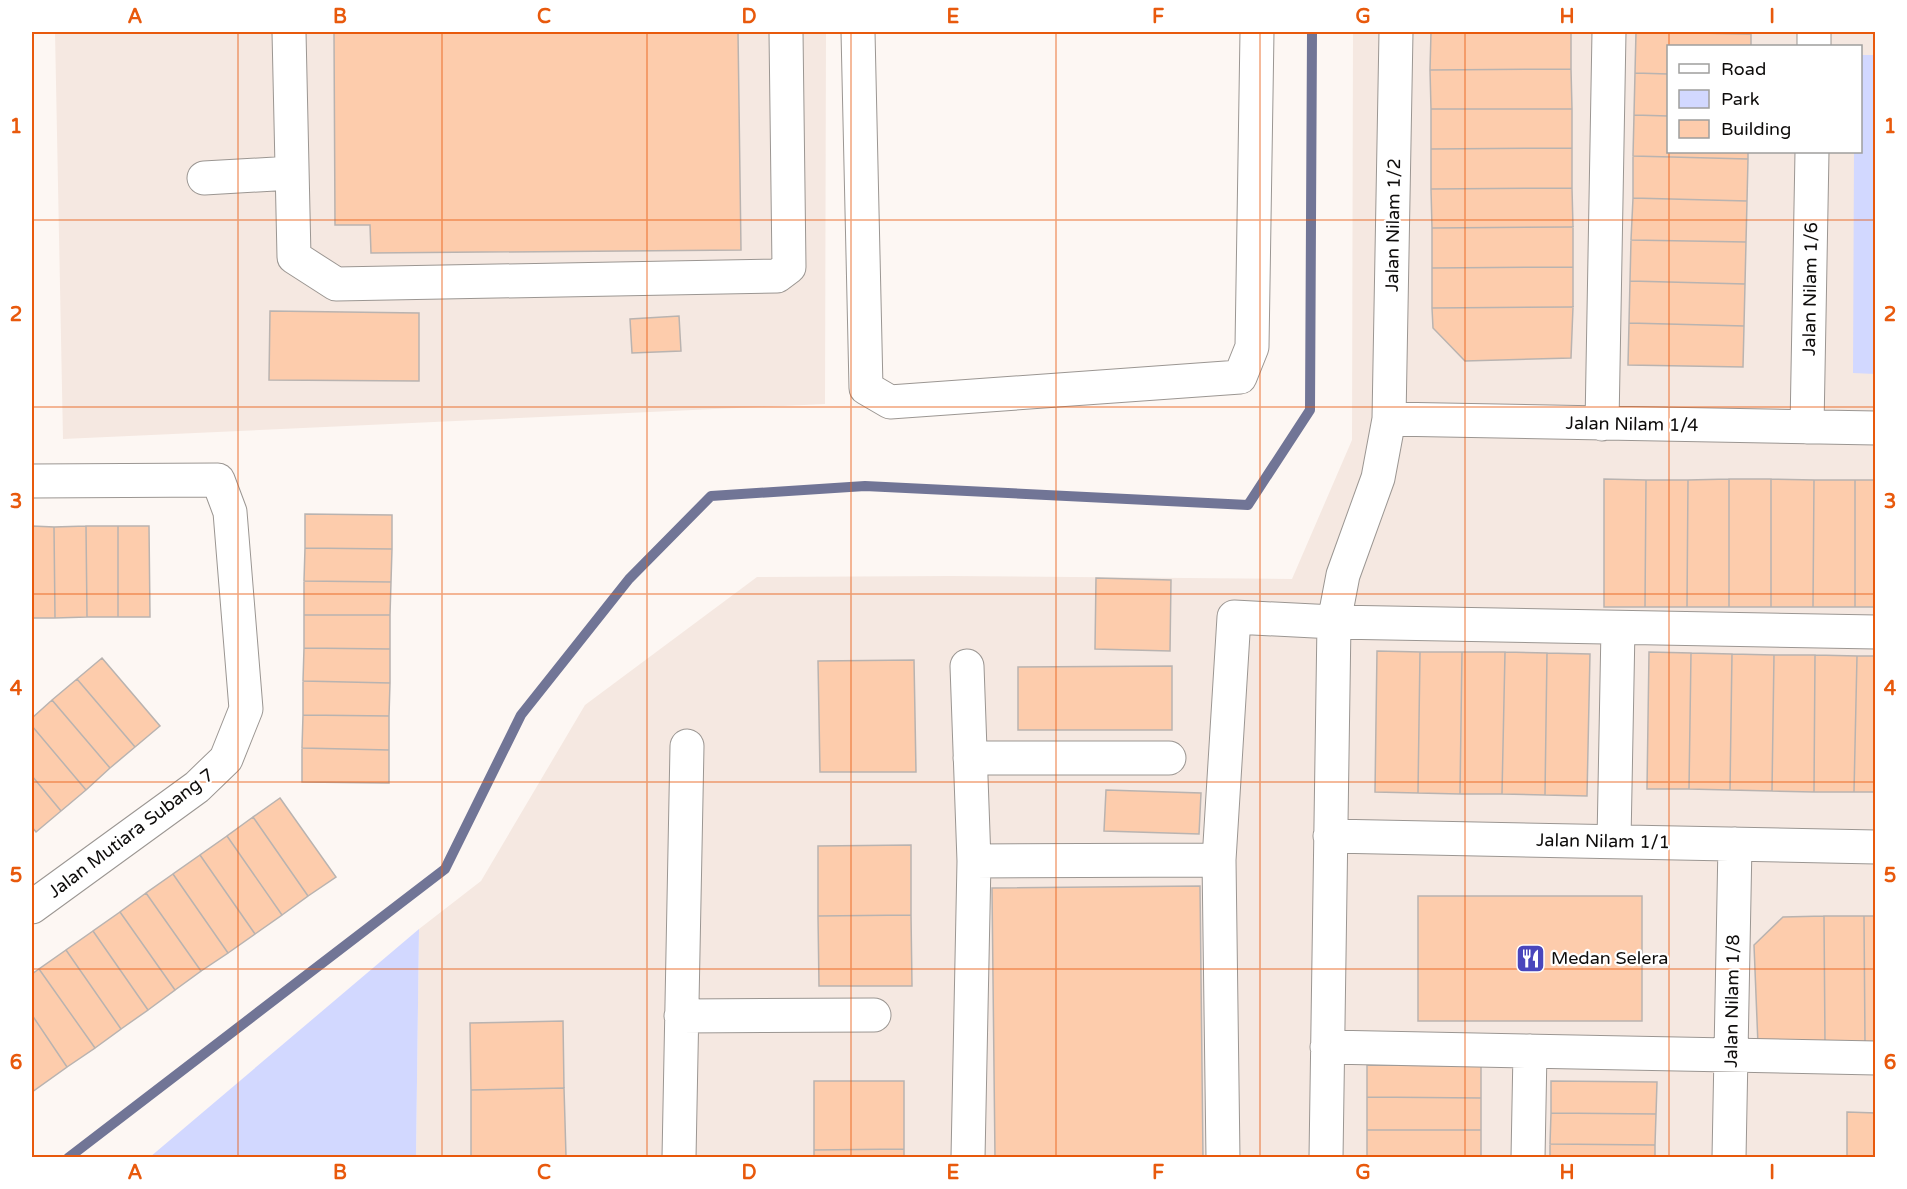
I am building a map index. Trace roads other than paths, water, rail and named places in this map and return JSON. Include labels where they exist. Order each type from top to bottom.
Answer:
[{"type":"street","points":[[289,32],[294,257],[336,284],[777,276],[789,267],[786,32]]},
{"type":"street","points":[[858,32],[866,388],[890,402],[1240,377],[1252,347],[1257,32]]},
{"type":"street","name":"Jalan Nilam 1/2","points":[[1326,1158],[1334,622],[1342,575],[1378,478],[1389,419],[1396,32]]},
{"type":"street","points":[[1602,424],[1609,32]]},
{"type":"street","name":"Jalan Nilam 1/6","points":[[1807,427],[1812,153]]},
{"type":"street","points":[[204,178],[292,173]]},
{"type":"street","name":"Jalan Nilam 1/4","points":[[1389,419],[1875,428]]},
{"type":"street","name":"Jalan Mutiara Subang 7","points":[[32,481],[218,480],[230,512],[246,709],[226,759],[197,787],[32,907]]},
{"type":"street","points":[[1223,1158],[1219,860],[1234,617],[1334,622],[1875,633]]},
{"type":"street","points":[[1614,842],[1618,628]]},
{"type":"street","points":[[967,666],[974,861],[968,1158]]},
{"type":"street","points":[[679,1158],[687,746]]},
{"type":"street","points":[[970,758],[1169,758]]},
{"type":"street","name":"Jalan Nilam 1/1","points":[[1330,836],[1875,847]]},
{"type":"street","name":"Jalan Nilam 1/8","points":[[1729,1158],[1735,844]]},
{"type":"street","points":[[974,861],[1219,860]]},
{"type":"street","points":[[681,1016],[874,1015]]},
{"type":"street","points":[[1327,1047],[1875,1058]]},
{"type":"street","points":[[1528,1158],[1530,1051]]},
{"type":"waterway","points":[[68,1158],[445,869],[521,715],[629,579],[711,496],[865,486],[1248,505],[1310,410],[1312,32]]},
{"type":"place","name":"Medan Selera","points":[[1530,958]]}]
